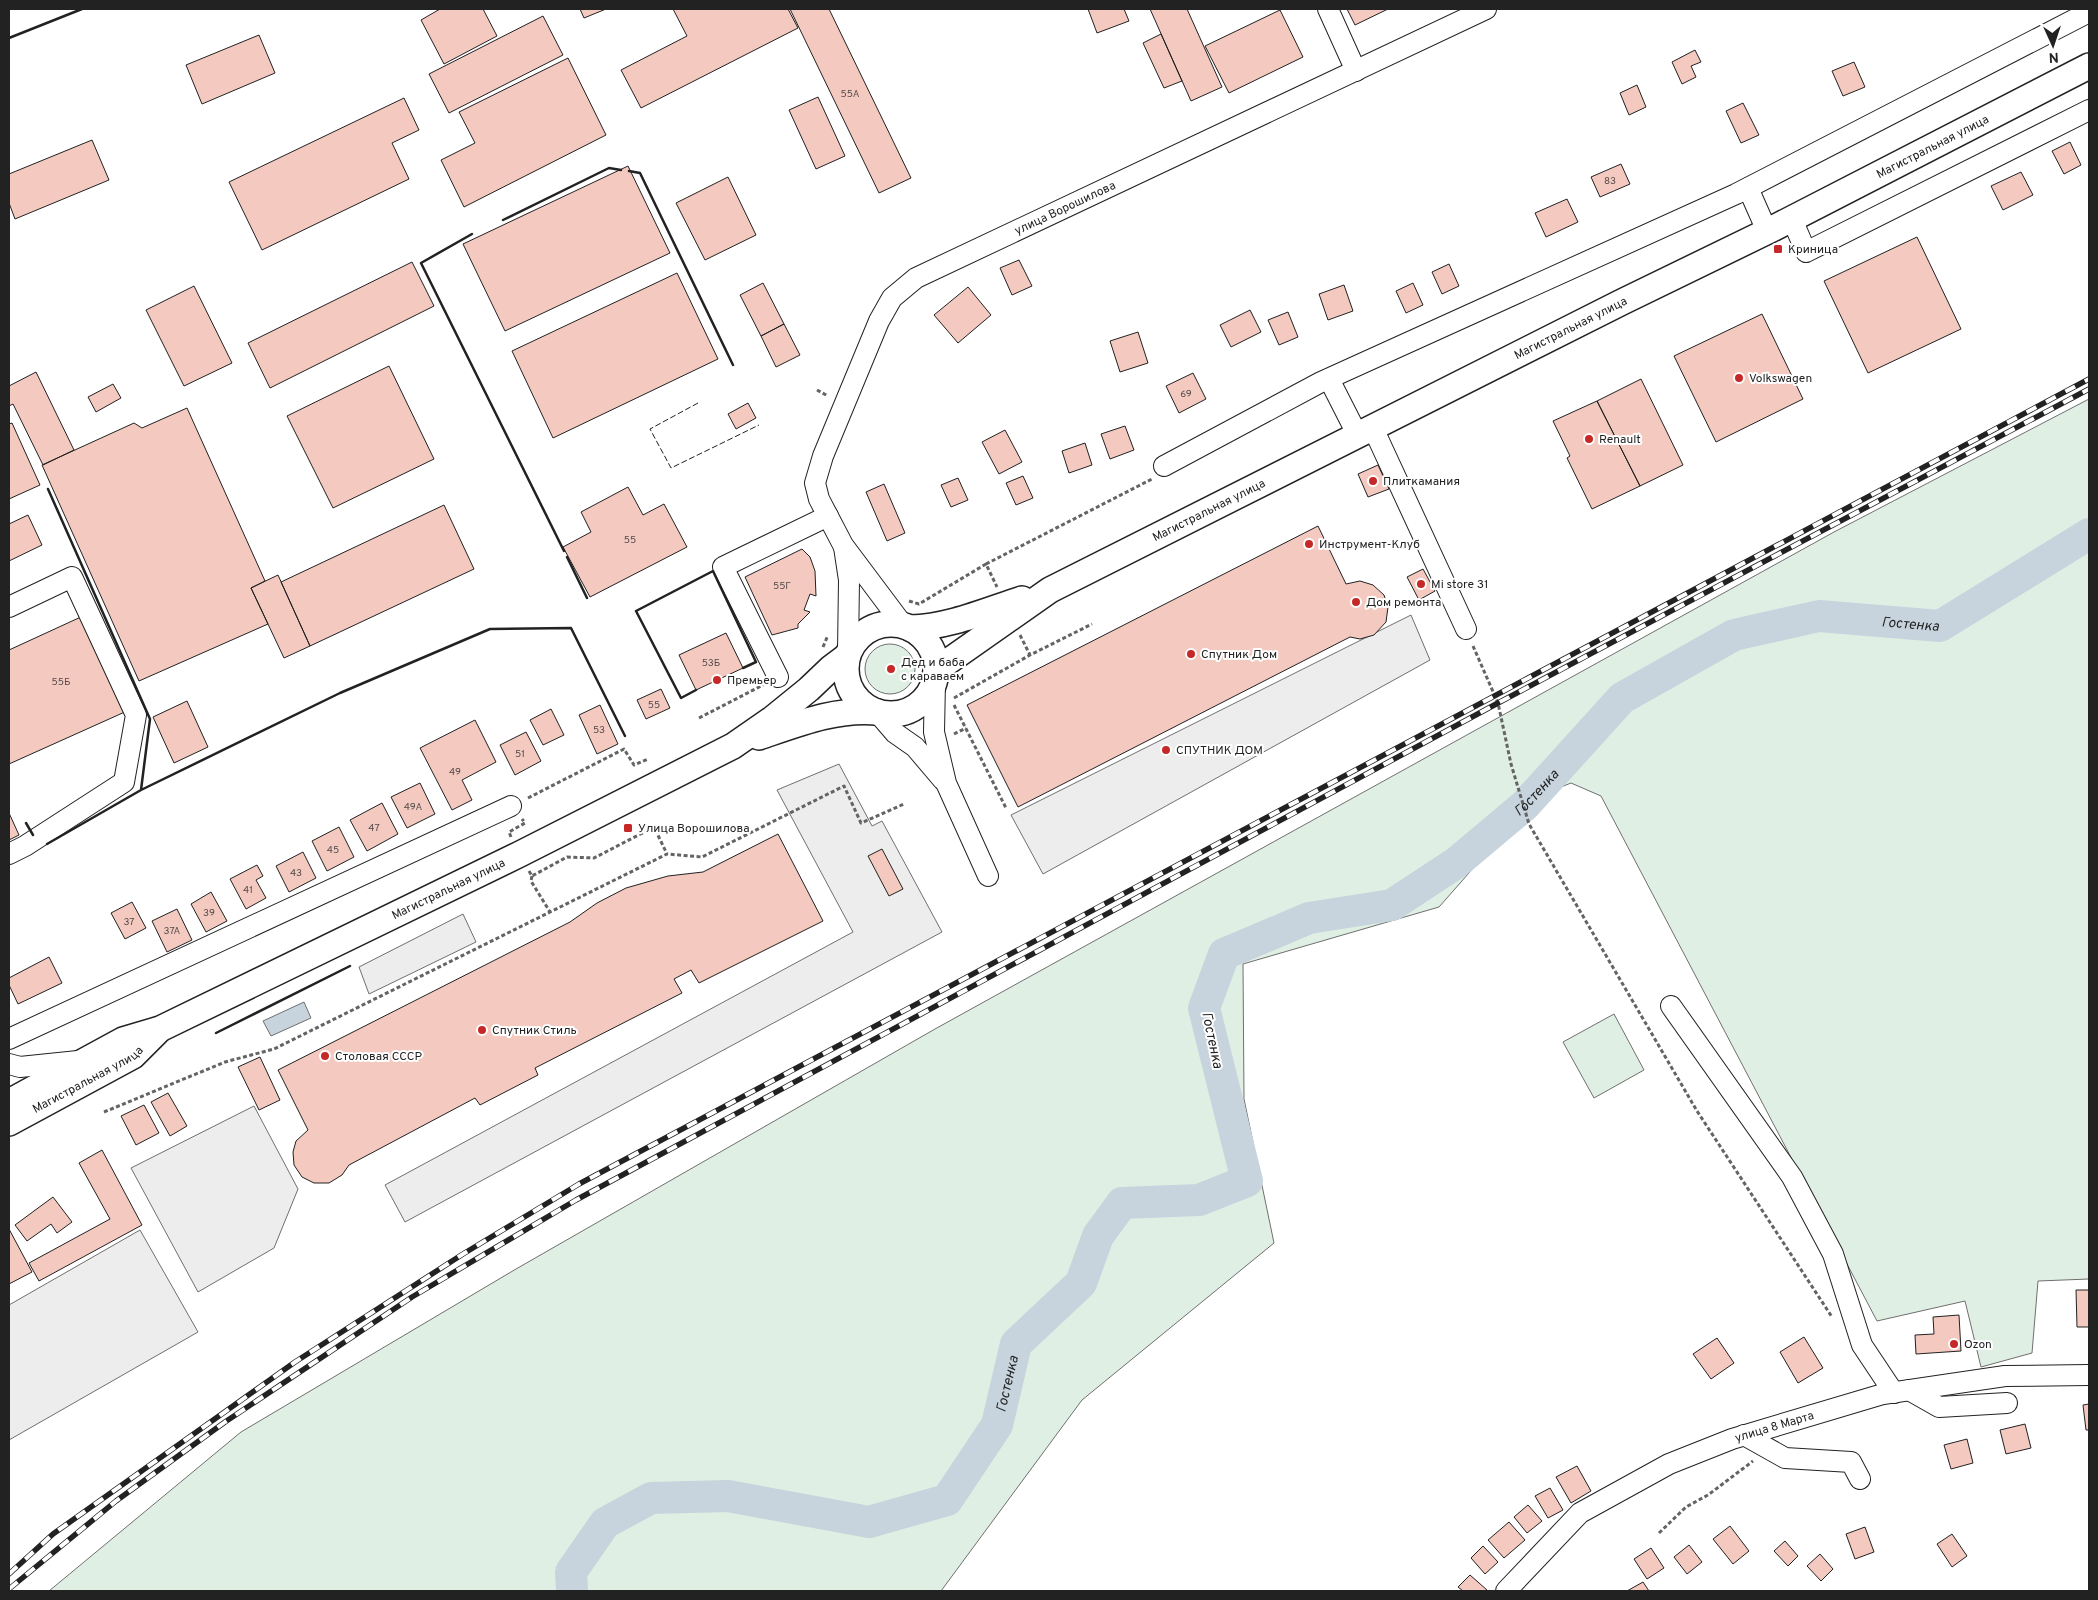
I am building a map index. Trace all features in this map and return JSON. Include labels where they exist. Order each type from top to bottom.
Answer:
[{"type":"main road","name":"Магистральная улица","points":[[733,746],[819,718],[862,710],[893,714],[911,709],[926,697],[935,677],[946,663],[1008,611],[1622,302],[1767,232],[2089,66]]},
{"type":"main road","name":"Магистральная улица","points":[[9,1102],[123,1040],[160,1029],[520,854],[733,746],[772,719],[809,689],[848,654],[853,643],[870,628],[882,624],[928,628],[1008,611]]},
{"type":"main road","points":[[906,627],[924,639],[930,646],[935,664],[935,677]]},
{"type":"main road","points":[[848,654],[846,675],[852,693],[865,706],[877,712]]},
{"type":"main road","name":"Магистральная улица","points":[[9,1123],[133,1056],[160,1029]]},
{"type":"street","points":[[1328,9],[1356,71]]},
{"type":"street","name":"улица Ворошилова","points":[[843,545],[819,499],[815,483],[821,460],[879,321],[889,303],[902,288],[916,278],[1486,9]]},
{"type":"street","points":[[1164,466],[1329,379],[1748,188],[2089,12]]},
{"type":"street","points":[[1792,219],[1806,252],[2089,110]]},
{"type":"street","points":[[1748,188],[1767,232]]},
{"type":"street","points":[[1329,379],[1365,432],[1466,630]]},
{"type":"street","points":[[778,677],[723,567],[828,516]]},
{"type":"street","points":[[843,545],[906,627]]},
{"type":"street","points":[[843,545],[849,580],[848,654]]},
{"type":"street","points":[[9,607],[72,577],[136,715],[124,782],[36,840],[9,854]]},
{"type":"street","points":[[935,677],[934,732],[946,783],[988,876]]},
{"type":"street","points":[[877,712],[895,732],[914,747],[946,783]]},
{"type":"street","points":[[9,1039],[511,806]]},
{"type":"street","points":[[1671,1006],[1792,1177],[1833,1254],[1862,1345],[1902,1391],[1940,1407],[2008,1404]]},
{"type":"street","points":[[9,1064],[20,1067],[88,1059]]},
{"type":"street","name":"улица 8 Марта","points":[[1506,1591],[1580,1513],[1669,1464],[1744,1435],[1902,1391],[2006,1376],[2089,1375]]},
{"type":"street","points":[[1744,1435],[1785,1458],[1851,1462],[1860,1479]]},
{"type":"path","points":[[817,390],[844,404]]},
{"type":"path","points":[[905,600],[919,604],[986,564],[1156,477],[1164,466]]},
{"type":"path","points":[[986,564],[1030,655]]},
{"type":"path","points":[[1006,808],[952,699],[1030,655],[1092,624]]},
{"type":"path","points":[[1466,630],[1498,703],[1517,786],[1529,824],[1697,1111],[1834,1320]]},
{"type":"path","points":[[823,648],[830,631]]},
{"type":"path","points":[[699,718],[778,677]]},
{"type":"path","points":[[949,737],[966,728]]},
{"type":"path","points":[[511,806],[624,750],[634,766],[648,759]]},
{"type":"path","points":[[104,1112],[225,1062],[274,1050],[667,854],[702,857],[844,786],[861,823],[904,804]]},
{"type":"path","points":[[532,876],[531,881],[550,912]]},
{"type":"path","points":[[1658,1533],[1686,1507],[1708,1495],[1769,1449]]},
{"type":"green space","points":[[2089,399],[2089,1279],[2038,1281],[2032,1353],[1981,1367],[1965,1301],[1877,1321],[1601,796],[1571,783],[1536,797],[1439,907],[1243,964],[1244,1099],[1274,1243],[1082,1400],[941,1591],[49,1591],[241,1432],[516,1269],[935,1029],[1834,532]]},
{"type":"green space","points":[[890,644],[899,646],[910,655],[915,669],[913,678],[904,689],[890,694],[881,692],[870,683],[865,669],[867,660],[876,649]]},
{"type":"green space","points":[[1614,1014],[1644,1070],[1594,1098],[1563,1042]]},
{"type":"shaded area","points":[[1411,615],[1430,660],[1043,874],[1011,815]]},
{"type":"shaded area","points":[[839,764],[872,826],[882,821],[942,932],[405,1222],[385,1185],[853,932],[777,790]]},
{"type":"shaded area","points":[[463,914],[476,942],[369,994],[359,967]]},
{"type":"shaded area","points":[[304,1002],[311,1018],[271,1036],[263,1021]]},
{"type":"shaded area","points":[[254,1106],[298,1189],[274,1248],[198,1292],[131,1168]]},
{"type":"shaded area","points":[[140,1230],[198,1332],[9,1440],[9,1305]]},
{"type":"building","points":[[440,9],[483,9],[497,36],[444,64],[421,20]]},
{"type":"building","points":[[580,9],[606,9],[584,18]]},
{"type":"building","points":[[673,9],[788,9],[798,28],[641,108],[621,70],[687,36]]},
{"type":"building","points":[[790,9],[829,9],[911,178],[879,193]]},
{"type":"building","points":[[1088,9],[1124,9],[1129,21],[1097,33]]},
{"type":"building","points":[[1150,9],[1187,9],[1222,87],[1191,101]]},
{"type":"building","points":[[1347,9],[1388,9],[1355,25]]},
{"type":"building","points":[[1280,10],[1303,57],[1229,93],[1205,46]]},
{"type":"building","points":[[543,16],[563,55],[449,113],[429,74]]},
{"type":"building","points":[[1161,34],[1182,81],[1164,88],[1143,43]]},
{"type":"building","points":[[259,35],[275,73],[202,104],[186,65]]},
{"type":"building","points":[[1695,50],[1701,62],[1691,66],[1696,77],[1682,84],[1672,62]]},
{"type":"building","points":[[568,58],[606,135],[464,207],[441,160],[475,143],[459,112]]},
{"type":"building","points":[[1854,62],[1865,87],[1843,96],[1832,71]]},
{"type":"building","points":[[1637,85],[1646,107],[1629,115],[1620,93]]},
{"type":"building","points":[[818,97],[845,156],[816,169],[789,110]]},
{"type":"building","points":[[404,98],[419,130],[392,143],[409,179],[262,250],[229,182]]},
{"type":"building","points":[[1743,103],[1759,135],[1741,143],[1726,111]]},
{"type":"building","points":[[92,140],[109,180],[15,219],[9,203],[9,174]]},
{"type":"building","points":[[2070,142],[2081,165],[2064,174],[2052,151]]},
{"type":"building","points":[[1621,164],[1630,184],[1600,197],[1591,177]]},
{"type":"building","points":[[628,166],[670,253],[505,331],[463,244]]},
{"type":"building","points":[[2021,172],[2033,195],[2003,210],[1991,186]]},
{"type":"building","points":[[728,177],[756,235],[705,260],[676,203]]},
{"type":"building","points":[[1567,199],[1578,222],[1546,237],[1535,213]]},
{"type":"building","points":[[1917,237],[1961,329],[1868,373],[1824,281]]},
{"type":"building","points":[[1019,260],[1032,286],[1012,295],[1000,268]]},
{"type":"building","points":[[412,262],[434,306],[270,388],[248,343]]},
{"type":"building","points":[[1449,264],[1459,286],[1442,294],[1432,272]]},
{"type":"building","points":[[677,273],[718,359],[553,438],[512,351]]},
{"type":"building","points":[[763,283],[784,324],[761,336],[740,295]]},
{"type":"building","points":[[1413,283],[1423,305],[1406,313],[1396,291]]},
{"type":"building","points":[[1344,285],[1353,311],[1328,320],[1319,294]]},
{"type":"building","points":[[194,286],[232,363],[184,386],[146,310]]},
{"type":"building","points":[[968,287],[991,315],[958,343],[934,315]]},
{"type":"building","points":[[1250,310],[1261,332],[1231,347],[1220,325]]},
{"type":"building","points":[[1288,312],[1298,337],[1279,345],[1268,320]]},
{"type":"building","name":"Volkswagen","points":[[1762,314],[1803,399],[1716,442],[1674,356]]},
{"type":"building","points":[[784,324],[800,355],[776,367],[761,336]]},
{"type":"building","points":[[1138,332],[1148,363],[1120,372],[1110,341]]},
{"type":"building","points":[[389,366],[434,459],[333,508],[287,416]]},
{"type":"building","points":[[36,372],[74,450],[43,465],[13,404],[9,406],[9,386]]},
{"type":"building","points":[[1193,373],[1206,399],[1179,413],[1166,386]]},
{"type":"building","points":[[1641,379],[1683,465],[1640,486],[1597,401]]},
{"type":"building","points":[[113,384],[121,398],[96,412],[88,397]]},
{"type":"building","name":"Renault","points":[[1597,401],[1640,486],[1592,509],[1567,458],[1570,456],[1553,421]]},
{"type":"building","points":[[748,403],[756,418],[736,429],[728,414]]},
{"type":"building","points":[[187,408],[265,581],[251,588],[268,624],[139,681],[42,465],[134,423],[142,428]]},
{"type":"building","points":[[12,423],[40,485],[9,499],[9,424]]},
{"type":"building","points":[[1125,426],[1134,450],[1110,459],[1101,434]]},
{"type":"building","points":[[1005,430],[1022,462],[999,474],[982,442]]},
{"type":"building","points":[[1085,443],[1092,465],[1069,473],[1062,451]]},
{"type":"building","name":"Плиткамания","points":[[1378,465],[1389,489],[1368,497],[1358,474]]},
{"type":"building","points":[[1023,476],[1033,498],[1016,505],[1006,483]]},
{"type":"building","points":[[958,478],[968,500],[951,507],[941,485]]},
{"type":"building","points":[[884,484],[905,533],[887,541],[866,492]]},
{"type":"building","points":[[628,487],[643,515],[664,504],[687,547],[590,597],[563,547],[591,532],[581,512]]},
{"type":"building","points":[[444,505],[474,569],[310,646],[281,582]]},
{"type":"building","points":[[28,515],[42,545],[9,561],[9,524]]},
{"type":"building","name":"Спутник Дом","points":[[1318,526],[1346,584],[1360,581],[1373,585],[1384,595],[1388,607],[1386,622],[1374,635],[1360,639],[1350,637],[1018,807],[967,705]]},
{"type":"building","points":[[802,549],[810,557],[815,571],[816,596],[810,594],[804,610],[810,612],[798,624],[798,628],[772,635],[745,577]]},
{"type":"building","name":"Mi store 31","points":[[1423,569],[1435,591],[1419,600],[1407,577]]},
{"type":"building","points":[[278,575],[310,646],[284,658],[251,588]]},
{"type":"building","points":[[83,616],[127,711],[9,764],[9,650]]},
{"type":"building","points":[[726,633],[743,668],[696,690],[679,655]]},
{"type":"building","points":[[661,689],[670,708],[646,719],[637,700]]},
{"type":"building","points":[[187,701],[208,747],[174,763],[153,717]]},
{"type":"building","points":[[600,705],[618,744],[597,754],[579,715]]},
{"type":"building","points":[[551,709],[564,735],[543,745],[530,720]]},
{"type":"building","points":[[475,720],[496,762],[462,780],[472,800],[452,810],[420,748]]},
{"type":"building","points":[[526,732],[541,761],[515,775],[500,745]]},
{"type":"building","points":[[420,783],[435,814],[407,828],[391,797]]},
{"type":"building","points":[[382,803],[398,834],[367,851],[350,820]]},
{"type":"building","points":[[9,813],[19,835],[9,840]]},
{"type":"building","points":[[339,827],[354,857],[327,871],[312,841]]},
{"type":"building","name":"Спутник Стиль","points":[[778,834],[823,921],[699,983],[691,970],[674,979],[682,993],[535,1068],[538,1075],[480,1105],[475,1098],[349,1165],[342,1175],[329,1183],[314,1183],[302,1177],[294,1165],[293,1152],[296,1141],[308,1130],[278,1070],[570,922],[597,903],[626,888],[668,876],[703,872]]},
{"type":"building","points":[[882,849],[903,889],[889,896],[868,856]]},
{"type":"building","points":[[303,852],[316,878],[289,892],[276,866]]},
{"type":"building","points":[[257,865],[263,876],[256,880],[266,898],[246,909],[230,879]]},
{"type":"building","points":[[211,892],[227,921],[206,932],[191,904]]},
{"type":"building","points":[[132,902],[146,928],[125,939],[111,913]]},
{"type":"building","points":[[177,909],[192,940],[167,952],[152,921]]},
{"type":"building","points":[[49,957],[62,983],[18,1004],[9,985],[9,978]]},
{"type":"building","points":[[260,1057],[280,1100],[259,1110],[238,1067]]},
{"type":"building","points":[[168,1093],[187,1126],[170,1136],[151,1102]]},
{"type":"building","points":[[144,1105],[159,1133],[136,1145],[121,1116]]},
{"type":"building","points":[[102,1150],[142,1225],[39,1281],[29,1263],[110,1219],[79,1163]]},
{"type":"building","points":[[53,1197],[72,1222],[57,1233],[51,1224],[27,1241],[15,1225]]},
{"type":"building","points":[[9,1229],[32,1272],[9,1284]]},
{"type":"building","points":[[2076,1290],[2089,1290],[2089,1327],[2077,1327]]},
{"type":"building","points":[[1959,1315],[1961,1351],[1916,1354],[1915,1335],[1934,1334],[1933,1317]]},
{"type":"building","points":[[1804,1337],[1823,1368],[1798,1383],[1780,1352]]},
{"type":"building","points":[[1717,1338],[1734,1363],[1711,1379],[1693,1354]]},
{"type":"building","points":[[2089,1404],[2089,1430],[2086,1430],[2083,1405]]},
{"type":"building","points":[[2025,1424],[2031,1448],[2006,1454],[2000,1430]]},
{"type":"building","points":[[1967,1439],[1973,1463],[1951,1469],[1944,1445]]},
{"type":"building","points":[[1577,1466],[1591,1491],[1571,1503],[1556,1477]]},
{"type":"building","points":[[1550,1488],[1563,1510],[1548,1518],[1535,1496]]},
{"type":"building","points":[[1528,1505],[1542,1521],[1527,1533],[1514,1517]]},
{"type":"building","points":[[1509,1522],[1525,1540],[1504,1558],[1488,1540]]},
{"type":"building","points":[[1730,1526],[1749,1551],[1733,1564],[1713,1539]]},
{"type":"building","points":[[1865,1527],[1874,1552],[1855,1559],[1846,1534]]},
{"type":"building","points":[[1952,1534],[1967,1556],[1952,1567],[1937,1544]]},
{"type":"building","points":[[1785,1541],[1798,1556],[1788,1566],[1774,1551]]},
{"type":"building","points":[[1689,1545],[1702,1562],[1687,1574],[1674,1557]]},
{"type":"building","points":[[1483,1546],[1498,1562],[1485,1574],[1471,1558]]},
{"type":"building","points":[[1651,1548],[1664,1568],[1647,1579],[1634,1559]]},
{"type":"building","points":[[1820,1554],[1833,1569],[1821,1581],[1807,1566]]},
{"type":"building","points":[[1470,1575],[1487,1590],[1463,1591],[1458,1587]]},
{"type":"building","points":[[1643,1582],[1649,1591],[1627,1591]]},
{"type":"waterway","name":"Гостенка","points":[[572,1591],[571,1572],[605,1523],[651,1498],[728,1496],[869,1522],[947,1500],[997,1425],[1016,1344],[1081,1283],[1098,1236],[1122,1203],[1199,1200],[1247,1181],[1204,1008],[1224,954],[1309,918],[1392,905],[1456,863],[1525,805],[1622,698],[1734,635],[1819,616],[1940,626],[2089,534]]},
{"type":"railway","points":[[9,1574],[53,1534],[295,1362],[463,1254],[579,1184],[2089,379]]},
{"type":"railway","points":[[9,1589],[116,1501],[225,1422],[412,1297],[576,1200],[1498,703],[2089,389]]},
{"type":"fence","points":[[698,403],[650,429],[671,468],[759,425]]},
{"type":"wall","points":[[9,38],[82,9]]},
{"type":"wall","points":[[503,220],[609,168],[621,170]]},
{"type":"wall","points":[[629,171],[640,173],[733,365]]},
{"type":"wall","points":[[472,234],[421,263],[564,551]]},
{"type":"wall","points":[[48,489],[150,719],[141,790]]},
{"type":"wall","points":[[567,557],[587,598]]},
{"type":"wall","points":[[696,690],[681,698],[636,611],[713,571],[756,662],[743,668]]},
{"type":"wall","points":[[47,844],[141,790],[340,693],[490,629],[571,628],[625,736]]},
{"type":"wall","points":[[26,823],[33,835]]},
{"type":"wall","points":[[216,1033],[350,966]]},
{"type":"place","name":"Криница","points":[[1778,249]]},
{"type":"place","name":"Volkswagen","points":[[1739,378]]},
{"type":"place","name":"Renault","points":[[1589,439]]},
{"type":"place","name":"Плиткамания","points":[[1373,481]]},
{"type":"place","name":"Инструмент-Клуб","points":[[1309,544]]},
{"type":"place","name":"Mi store 31","points":[[1421,584]]},
{"type":"place","name":"Дом ремонта","points":[[1356,602]]},
{"type":"place","name":"Спутник Дом","points":[[1191,654]]},
{"type":"place","name":"Дед и баба с караваем","points":[[891,669]]},
{"type":"place","name":"Премьер","points":[[717,680]]},
{"type":"place","name":"СПУТНИК ДОМ","points":[[1166,750]]},
{"type":"place","name":"Улица Ворошилова","points":[[628,828]]},
{"type":"place","name":"Спутник Стиль","points":[[482,1030]]},
{"type":"place","name":"Столовая СССР","points":[[325,1056]]},
{"type":"place","name":"Ozon","points":[[1954,1344]]}]
